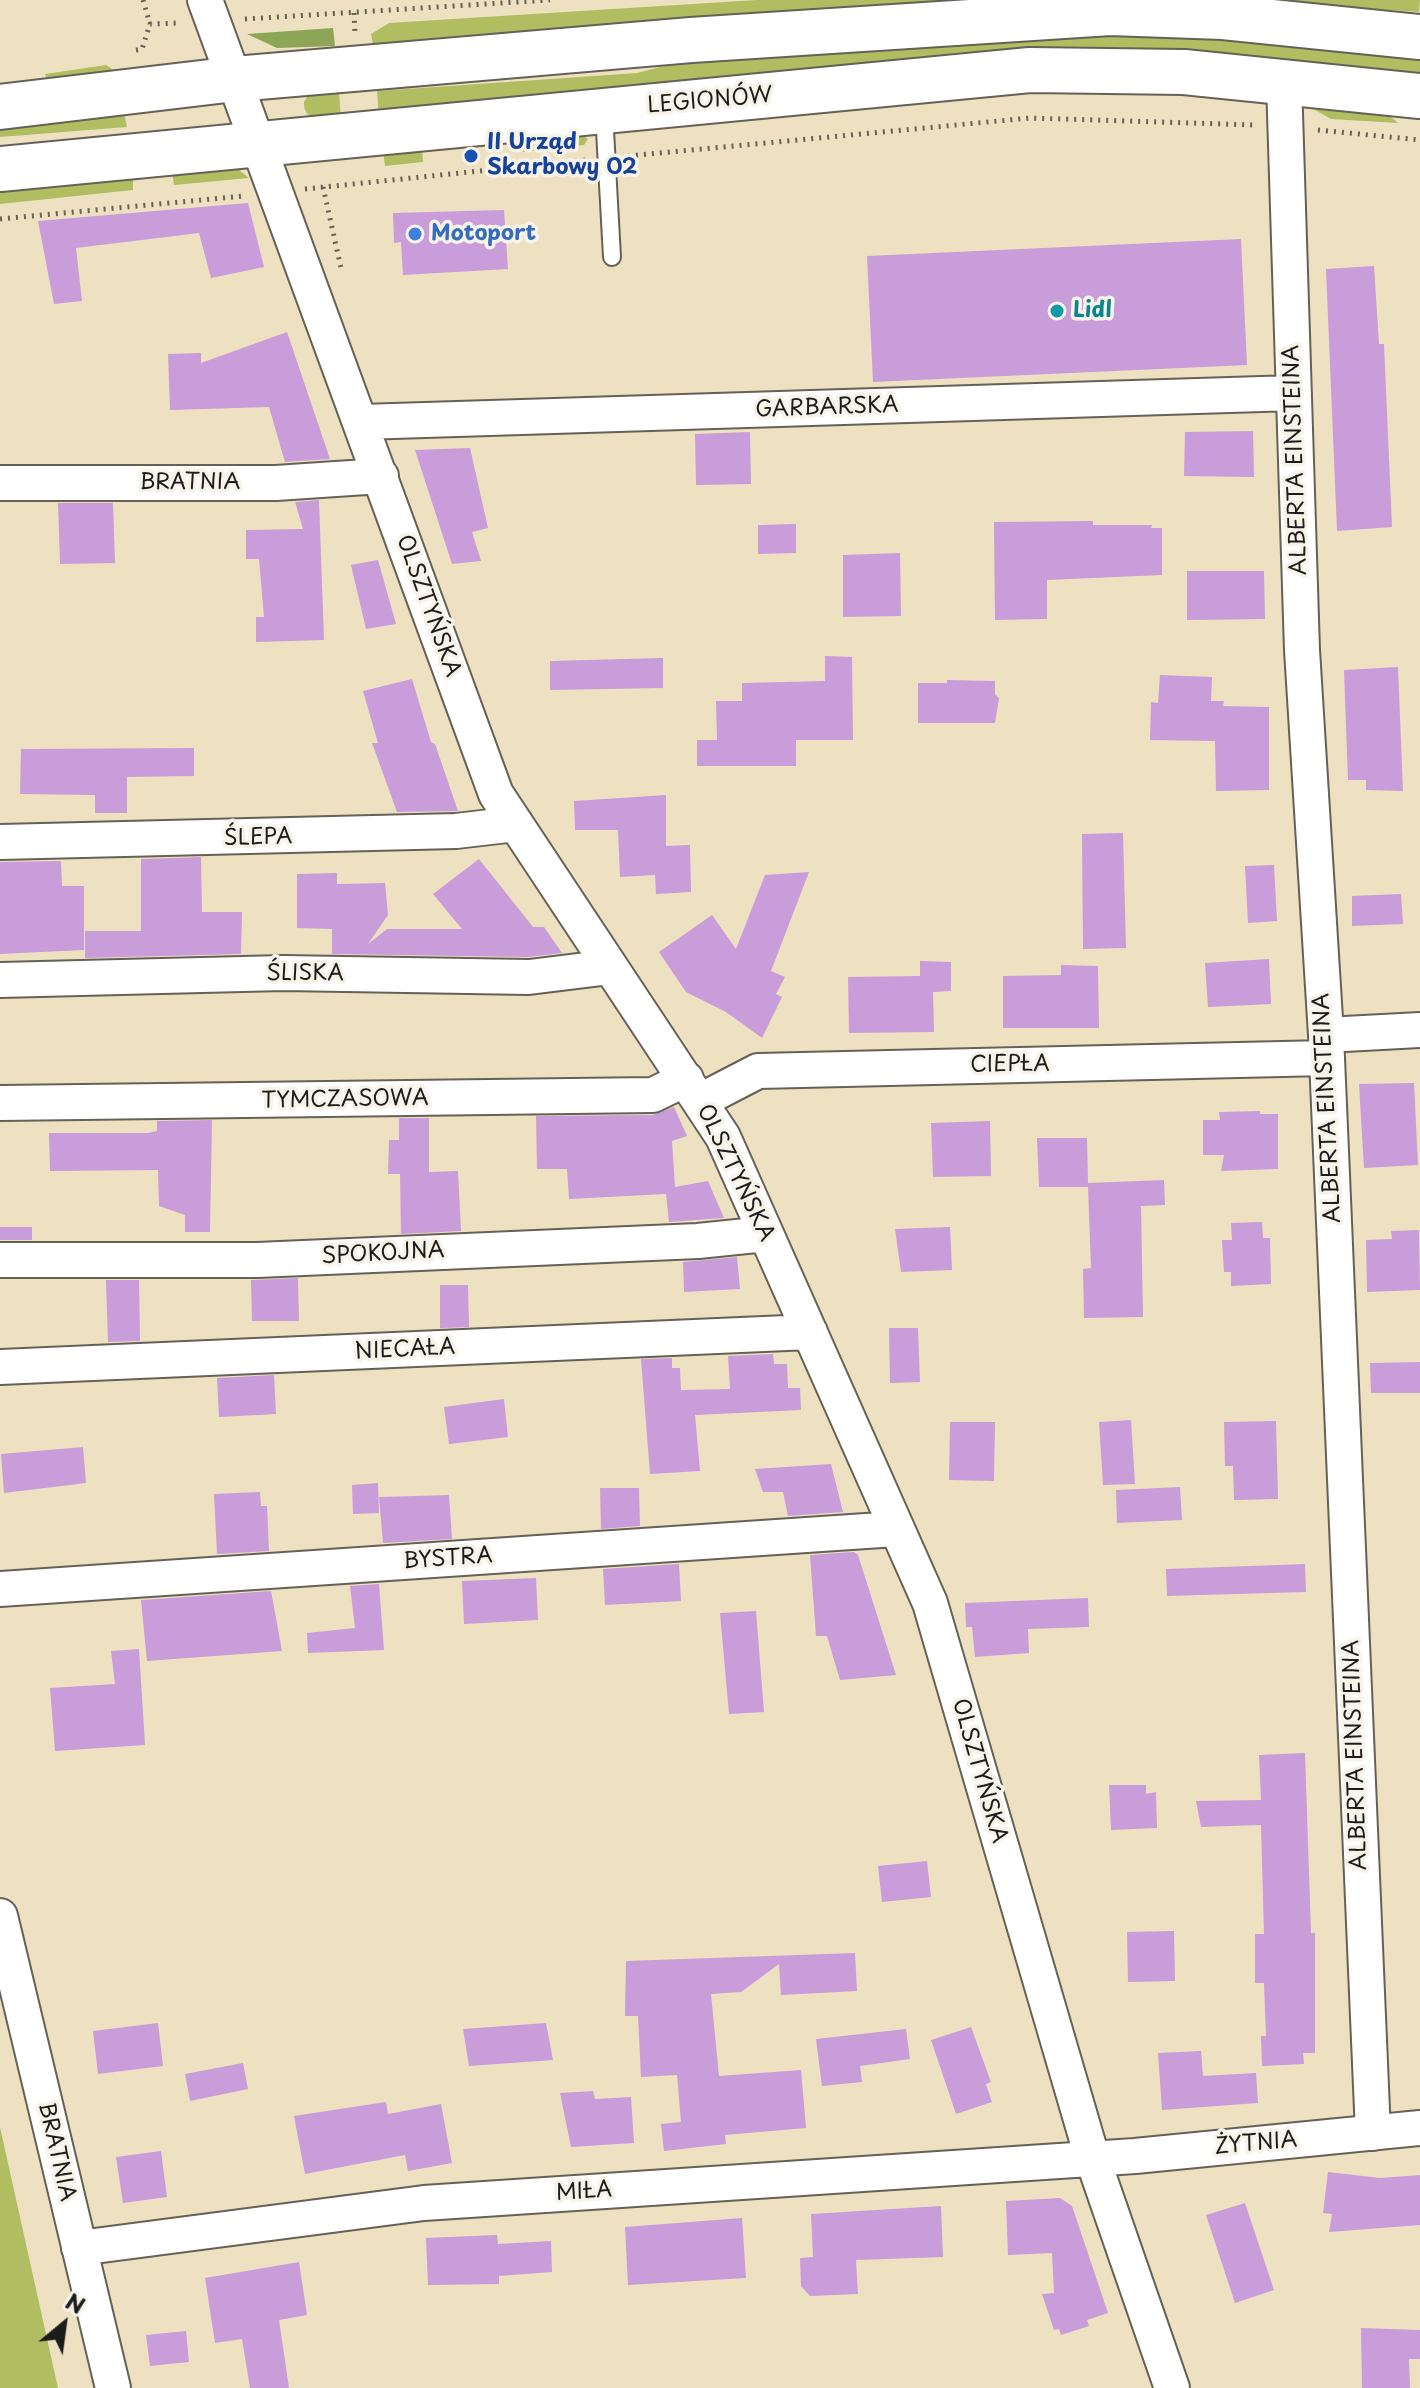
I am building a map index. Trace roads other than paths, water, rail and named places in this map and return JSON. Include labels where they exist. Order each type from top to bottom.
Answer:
[{"type":"street","name":"OLSZTYŃSKA","points":[[205,0],[496,794],[723,1137],[930,1603],[1092,2157],[1172,2388]]},
{"type":"street","points":[[0,107],[235,79],[691,40],[1110,13],[1223,17],[1420,37]]},
{"type":"street","name":"LEGIONÓW","points":[[0,169],[1030,70],[1184,72],[1420,96]]},
{"type":"street","name":"ALBERTA EINSTEINA","points":[[1284,82],[1302,650],[1326,1047],[1373,2133]]},
{"type":"street","name":"GARBARSKA","points":[[361,422],[1294,393]]},
{"type":"street","name":"BRATNIA","points":[[0,483],[276,483],[381,476]]},
{"type":"street","name":"ŚLEPA","points":[[0,842],[440,832],[516,824]]},
{"type":"street","name":"ŚLISKA","points":[[0,980],[283,973],[529,977],[610,967]]},
{"type":"street","name":"CIEPŁA","points":[[693,1090],[758,1071],[1326,1047],[1420,1030]]},
{"type":"street","name":"TYMCZASOWA","points":[[0,1103],[653,1095],[693,1090]]},
{"type":"street","name":"SPOKOJNA","points":[[0,1260],[257,1260],[698,1241],[766,1234]]},
{"type":"street","name":"NIECAŁA","points":[[0,1367],[810,1332]]},
{"type":"street","name":"BYSTRA","points":[[0,1589],[896,1529]]},
{"type":"street","name":"BRATNIA","points":[[0,1916],[113,2388]]},
{"type":"street","name":"ŻYTNIA","points":[[1092,2157],[1135,2156],[1420,2128]]},
{"type":"street","name":"MIŁA","points":[[79,2248],[424,2203],[1092,2157]]},
{"type":"lane","points":[[603,111],[612,257]]},
{"type":"place","name":"II Urząd Skarbowy 02","points":[[471,156]]},
{"type":"place","name":"Motoport","points":[[415,234]]},
{"type":"place","name":"Lidl","points":[[1057,311]]}]
